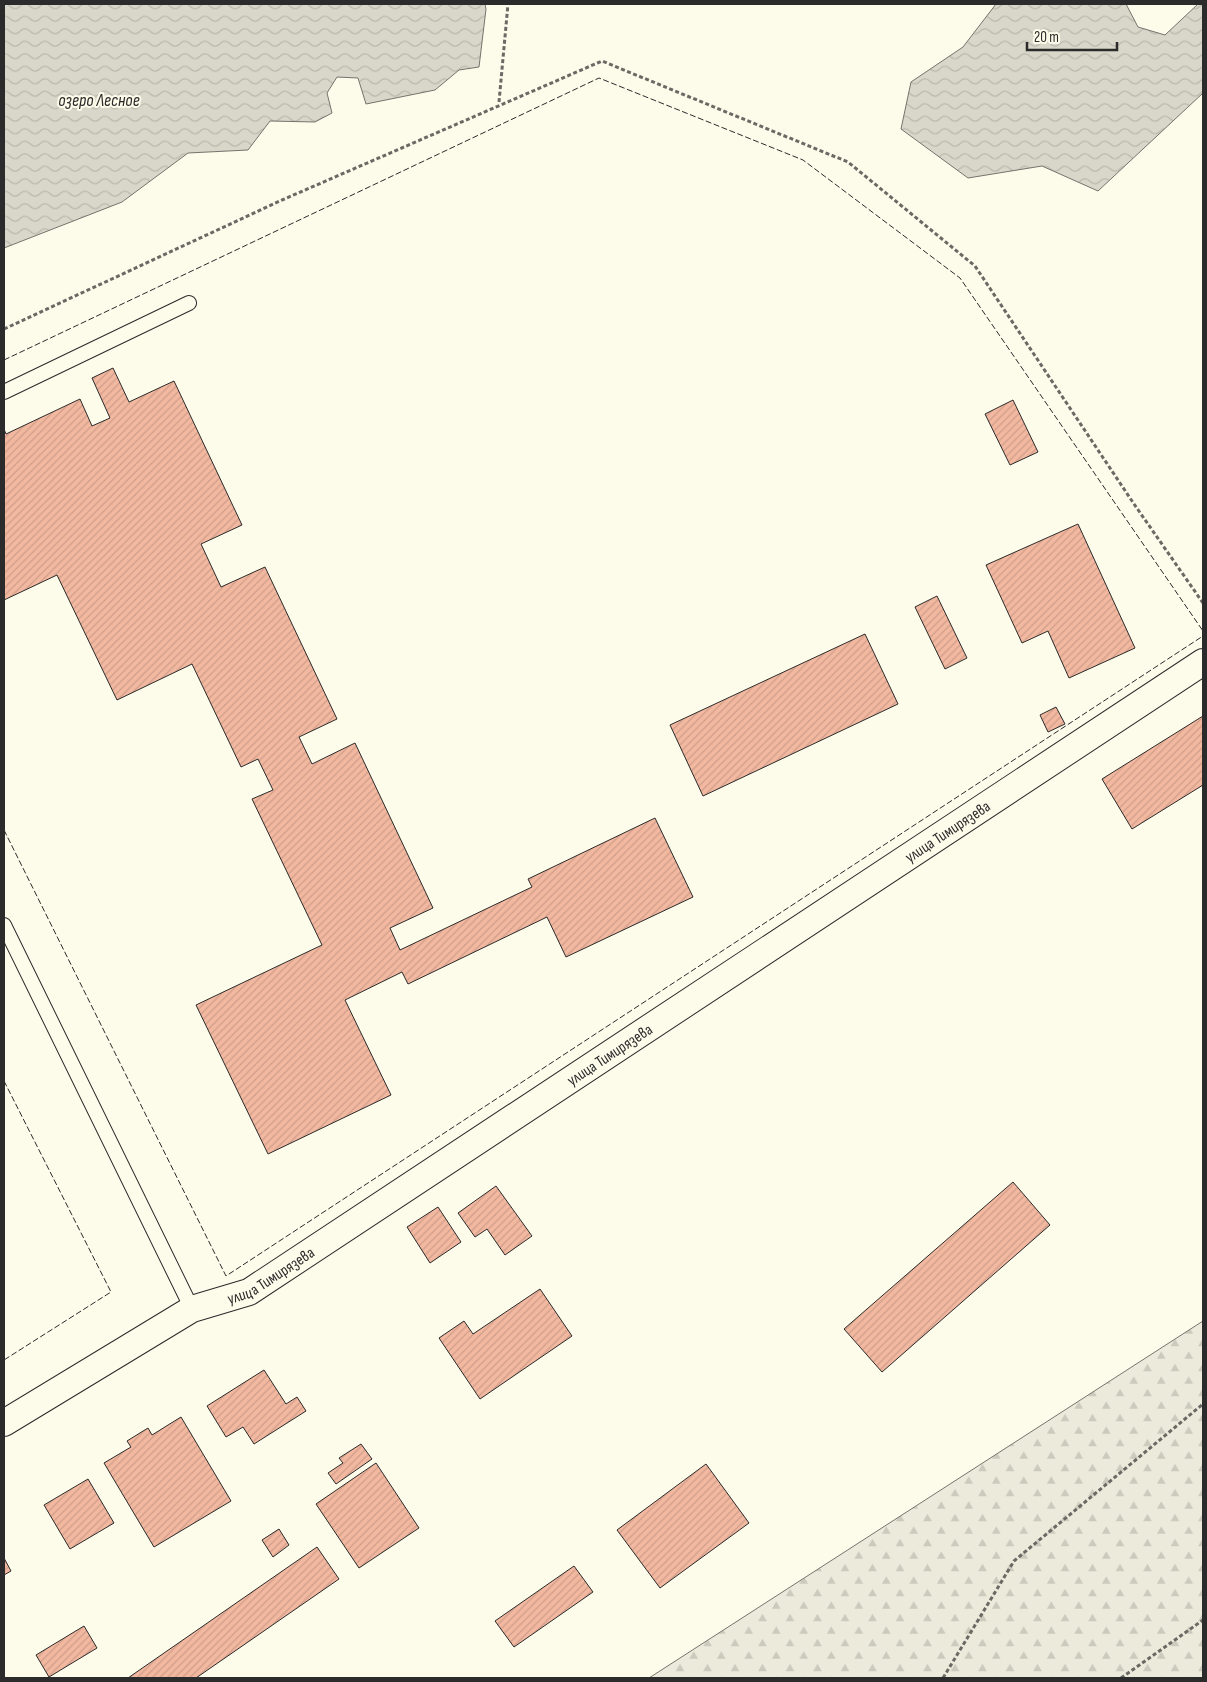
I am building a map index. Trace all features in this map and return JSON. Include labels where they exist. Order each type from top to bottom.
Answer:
[{"type":"street","name":"улица Тимирязева","points":[[4,1424],[192,1309],[249,1292],[1203,662]]},
{"type":"lane","points":[[4,392],[190,303]]},
{"type":"lane","points":[[4,925],[192,1309]]},
{"type":"path","points":[[498,102],[508,4]]},
{"type":"path","points":[[4,329],[282,200],[602,61],[848,162],[975,266],[1134,504],[1203,603]]},
{"type":"path","points":[[943,1678],[1014,1561],[1203,1404]]},
{"type":"path","points":[[1121,1678],[1203,1620]]},
{"type":"green space","points":[[1203,1321],[1203,1678],[649,1678]]},
{"type":"water","name":"озеро Лесное","points":[[4,4],[485,4],[486,9],[479,67],[459,70],[435,90],[366,104],[358,78],[337,77],[327,93],[332,113],[315,122],[270,121],[248,150],[188,153],[122,202],[4,248]]},
{"type":"water","points":[[996,4],[1126,4],[1138,27],[1165,35],[1198,4],[1203,4],[1203,93],[1098,191],[1042,166],[968,178],[901,129],[911,82],[963,47]]},
{"type":"building","points":[[113,368],[129,402],[174,381],[242,525],[201,544],[221,587],[265,567],[337,719],[299,737],[312,764],[355,743],[433,908],[390,928],[400,950],[532,887],[528,879],[655,818],[693,897],[566,957],[547,917],[408,984],[402,972],[345,1000],[391,1095],[268,1154],[196,1005],[322,945],[252,799],[273,790],[258,759],[241,767],[192,664],[117,700],[57,575],[4,600],[4,429],[6,434],[80,399],[92,426],[110,418],[92,378]]},
{"type":"building","points":[[1013,400],[1038,452],[1010,465],[985,414]]},
{"type":"building","points":[[1078,524],[1135,648],[1069,678],[1048,631],[1022,643],[986,565]]},
{"type":"building","points":[[937,596],[967,658],[945,669],[915,607]]},
{"type":"building","points":[[865,634],[898,704],[703,796],[670,725]]},
{"type":"building","points":[[1056,707],[1065,724],[1048,732],[1040,715]]},
{"type":"building","points":[[1203,716],[1203,785],[1132,829],[1102,779]]},
{"type":"building","points":[[1013,1182],[1050,1225],[882,1372],[844,1329]]},
{"type":"building","points":[[496,1186],[532,1236],[505,1255],[487,1229],[475,1237],[458,1213]]},
{"type":"building","points":[[438,1207],[461,1242],[430,1263],[407,1227]]},
{"type":"building","points":[[540,1289],[572,1336],[480,1399],[439,1338],[464,1321],[473,1334]]},
{"type":"building","points":[[264,1370],[286,1404],[297,1397],[306,1411],[254,1444],[243,1427],[226,1437],[207,1406]]},
{"type":"building","points":[[181,1417],[231,1501],[154,1547],[104,1463],[131,1447],[127,1441],[148,1428],[152,1435]]},
{"type":"building","points":[[361,1444],[372,1459],[336,1484],[328,1473],[343,1463],[339,1458]]},
{"type":"building","points":[[376,1463],[419,1528],[359,1568],[316,1504]]},
{"type":"building","points":[[706,1464],[749,1523],[660,1588],[617,1530]]},
{"type":"building","points":[[88,1479],[114,1523],[70,1549],[44,1505]]},
{"type":"building","points":[[279,1529],[289,1545],[273,1557],[262,1540]]},
{"type":"building","points":[[317,1547],[339,1579],[196,1678],[128,1678]]},
{"type":"building","points":[[4,1558],[11,1571],[4,1575]]},
{"type":"building","points":[[574,1566],[593,1592],[514,1647],[495,1621]]},
{"type":"building","points":[[84,1626],[97,1648],[49,1677],[36,1655]]},
{"type":"fence","points":[[4,360],[599,78],[803,160],[960,278],[1203,631]]},
{"type":"fence","points":[[4,830],[226,1276],[1203,636]]},
{"type":"fence","points":[[4,1081],[111,1292],[4,1360]]}]
